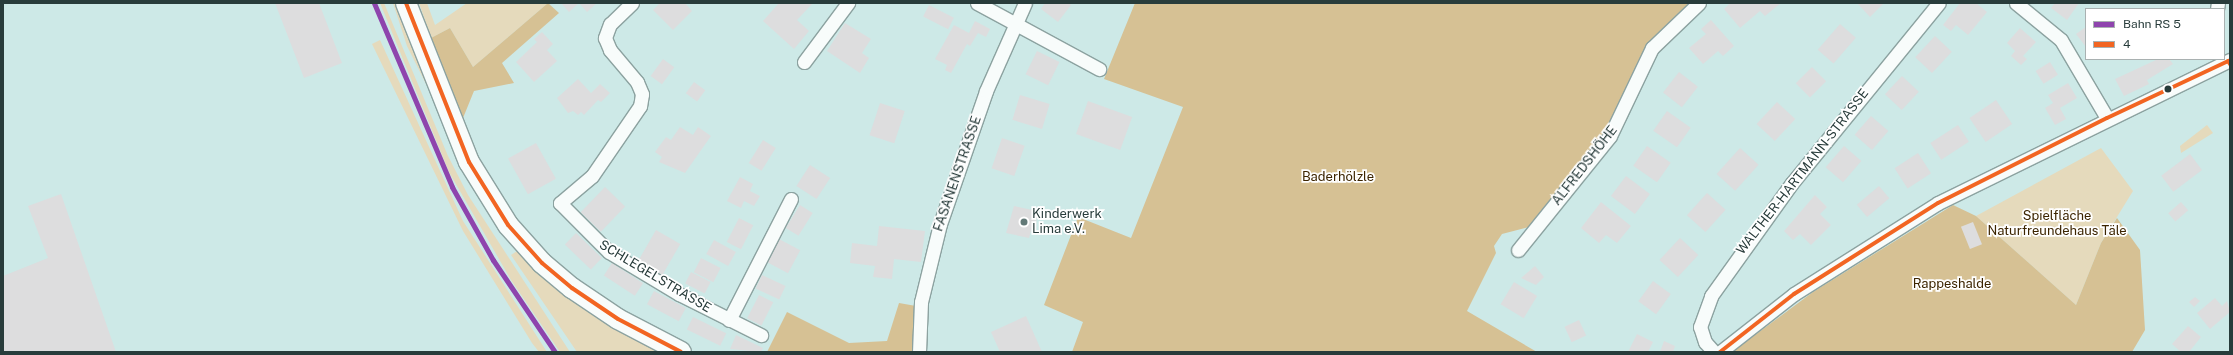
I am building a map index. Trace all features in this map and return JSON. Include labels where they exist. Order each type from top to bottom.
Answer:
[{"type":"main road","points":[[406,3],[466,155],[508,225],[542,263],[572,288],[618,319],[681,352]]},
{"type":"street","name":"SCHLEGELSTRASSE","points":[[632,3],[610,24],[605,38],[610,50],[637,82],[642,94],[640,106],[592,176],[560,203],[580,227],[609,252],[729,320],[761,335]]},
{"type":"street","points":[[804,62],[848,3]]},
{"type":"street","points":[[976,3],[1013,26],[1099,69]]},
{"type":"street","name":"FASANENSTRASSE","points":[[919,352],[921,302],[940,224],[968,138],[1013,26],[1025,3]]},
{"type":"street","name":"ALFREDSHÖHE","points":[[1518,250],[1610,136],[1655,44],[1699,3]]},
{"type":"street","name":"WALTHER-HARTMANN-STRASSE","points":[[1714,352],[1705,342],[1700,327],[1711,296],[1803,169],[1939,3]]},
{"type":"street","points":[[2016,3],[2030,7],[2060,40],[2107,118]]},
{"type":"street","points":[[1720,352],[1794,294],[1938,203],[2107,118],[2228,60]]},
{"type":"street","points":[[729,320],[791,199]]},
{"type":"green space","points":[[380,3],[384,3],[448,156],[468,195],[570,352],[560,352],[511,280],[449,172]]},
{"type":"green space","points":[[393,3],[396,3],[428,88],[407,46]]},
{"type":"green space","points":[[419,3],[427,3],[435,25],[467,3],[548,3],[473,67],[450,28],[431,38]]},
{"type":"green space","points":[[548,3],[559,13],[502,63],[514,83],[474,91],[463,118],[431,38],[450,28],[473,67]]},
{"type":"green space","name":"Baderhölzle","points":[[1135,3],[1690,3],[1647,46],[1612,125],[1533,226],[1502,234],[1494,246],[1496,253],[1467,311],[1537,352],[1072,352],[1083,322],[1044,305],[1078,217],[1131,238],[1183,107],[1104,79]]},
{"type":"green space","points":[[380,40],[463,221],[547,352],[539,352],[532,343],[463,231],[372,44]]},
{"type":"green space","points":[[2207,125],[2213,133],[2181,153],[2180,146]]},
{"type":"green space","name":"Spielfläche Naturfreundehaus Täle","points":[[2101,148],[2133,191],[2101,243],[2076,305],[1976,216]]},
{"type":"green space","name":"Rappeshalde","points":[[1953,205],[1976,216],[2076,305],[2101,243],[2117,218],[2140,250],[2145,330],[2132,352],[1732,352],[1813,292]]},
{"type":"green space","points":[[517,251],[550,284],[660,352],[577,352],[511,255]]},
{"type":"green space","points":[[899,303],[916,306],[915,352],[767,352],[787,312],[849,343],[887,341]]},
{"type":"building","points":[[275,3],[319,3],[342,63],[304,78]]},
{"type":"building","points":[[561,3],[579,3],[569,12]]},
{"type":"building","points":[[579,3],[597,3],[587,12]]},
{"type":"building","points":[[660,3],[685,3],[692,11],[673,30],[653,10]]},
{"type":"building","points":[[779,3],[813,3],[797,20],[809,31],[794,49],[763,21]]},
{"type":"building","points":[[1045,3],[1068,3],[1071,5],[1058,22],[1041,9]]},
{"type":"building","points":[[1730,3],[1781,3],[1765,16],[1760,11],[1740,28],[1724,9]]},
{"type":"building","points":[[1857,3],[1884,3],[1870,17]]},
{"type":"building","points":[[1960,3],[1976,3],[1987,12],[1968,35],[1956,25],[1951,31],[1943,25]]},
{"type":"building","points":[[2055,3],[2079,3],[2067,20],[2051,8]]},
{"type":"building","points":[[929,5],[954,18],[948,29],[923,17]]},
{"type":"building","points":[[1711,20],[1734,46],[1723,56],[1718,51],[1703,64],[1689,48],[1706,34],[1701,29]]},
{"type":"building","points":[[975,21],[990,29],[986,37],[978,33],[970,46],[967,44],[951,73],[945,70],[947,65],[935,59],[954,25],[969,33]]},
{"type":"building","points":[[845,23],[871,39],[862,53],[869,58],[860,73],[827,51]]},
{"type":"building","points":[[1840,24],[1856,38],[1834,63],[1818,50]]},
{"type":"building","points":[[2020,28],[2036,42],[2023,56],[2027,59],[2021,65],[2011,56],[2015,51],[2007,43]]},
{"type":"building","points":[[2085,28],[2085,46],[2076,34]]},
{"type":"building","points":[[542,32],[553,44],[547,50],[557,61],[534,82],[516,62],[537,42],[534,39]]},
{"type":"building","points":[[1935,36],[1952,52],[1932,73],[1915,57]]},
{"type":"building","points":[[1037,51],[1059,62],[1048,85],[1026,74]]},
{"type":"building","points":[[663,59],[674,67],[662,84],[651,76]]},
{"type":"building","points":[[2156,60],[2170,60],[2173,64],[2147,80],[2149,84],[2124,96],[2115,79]]},
{"type":"building","points":[[2050,62],[2058,75],[2044,84],[2036,71]]},
{"type":"building","points":[[1812,67],[1826,81],[1810,97],[1796,83]]},
{"type":"building","points":[[1679,72],[1698,87],[1682,107],[1663,92]]},
{"type":"building","points":[[1902,76],[1919,92],[1902,110],[1885,94]]},
{"type":"building","points":[[578,79],[591,93],[600,84],[610,93],[601,102],[598,100],[584,115],[581,112],[578,115],[573,111],[568,113],[557,98]]},
{"type":"building","points":[[694,82],[705,90],[697,102],[686,93]]},
{"type":"building","points":[[2068,83],[2077,98],[2060,108],[2066,119],[2055,125],[2045,108],[2053,103],[2048,95]]},
{"type":"building","points":[[1020,95],[1050,104],[1042,129],[1012,120]]},
{"type":"building","points":[[1996,100],[2012,124],[1986,142],[1969,118]]},
{"type":"building","points":[[1088,101],[1132,117],[1120,150],[1076,134]]},
{"type":"building","points":[[1777,102],[1795,119],[1775,141],[1757,124]]},
{"type":"building","points":[[880,103],[905,111],[894,143],[869,135]]},
{"type":"building","points":[[1667,111],[1691,128],[1677,147],[1653,131]]},
{"type":"building","points":[[1871,116],[1888,131],[1872,150],[1855,135]]},
{"type":"building","points":[[1958,125],[1969,142],[1941,160],[1930,143]]},
{"type":"building","points":[[680,127],[693,135],[698,127],[711,136],[685,173],[659,162],[662,157],[655,152],[666,137],[671,140]]},
{"type":"building","points":[[1002,138],[1025,146],[1014,176],[992,168]]},
{"type":"building","points":[[763,140],[776,148],[761,171],[749,163]]},
{"type":"building","points":[[536,143],[556,179],[528,194],[508,159]]},
{"type":"building","points":[[1647,146],[1671,163],[1657,182],[1633,166]]},
{"type":"building","points":[[1844,146],[1861,161],[1843,182],[1826,167]]},
{"type":"building","points":[[1740,148],[1759,165],[1735,191],[1717,174]]},
{"type":"building","points":[[1918,153],[1931,173],[1908,188],[1895,168]]},
{"type":"building","points":[[2190,154],[2202,170],[2173,192],[2161,176]]},
{"type":"building","points":[[810,165],[830,178],[817,199],[796,186]]},
{"type":"building","points":[[1626,176],[1650,194],[1635,214],[1611,196]]},
{"type":"building","points":[[740,177],[753,184],[750,191],[760,196],[754,206],[744,201],[741,208],[727,201]]},
{"type":"building","points":[[1879,186],[1889,198],[1867,217],[1857,205]]},
{"type":"building","points":[[605,187],[625,206],[601,232],[581,212]]},
{"type":"building","points":[[1707,193],[1726,210],[1706,232],[1687,215]]},
{"type":"building","points":[[61,194],[116,352],[4,352],[3,276],[48,258],[28,206]]},
{"type":"building","points":[[1815,195],[1827,207],[1820,214],[1831,225],[1811,245],[1800,234],[1793,240],[1784,231]]},
{"type":"building","points":[[1601,202],[1631,226],[1617,243],[1606,235],[1599,243],[1581,228]]},
{"type":"building","points":[[2181,202],[2188,210],[2175,221],[2168,213]]},
{"type":"building","points":[[800,205],[813,213],[798,236],[786,228]]},
{"type":"building","name":"Kinderwerk Lima e.V.","points":[[1014,206],[1037,211],[1036,229],[1032,228],[1029,238],[1006,233]]},
{"type":"building","points":[[739,218],[753,225],[741,249],[727,242]]},
{"type":"building","points":[[1973,222],[1982,244],[1970,249],[1961,227]]},
{"type":"building","points":[[879,226],[925,231],[921,262],[894,259],[892,279],[873,277],[875,266],[850,263],[852,243],[877,246]]},
{"type":"building","points":[[656,230],[680,244],[662,275],[638,261]]},
{"type":"building","points":[[576,233],[602,258],[591,270],[565,245]]},
{"type":"building","points":[[1680,238],[1698,255],[1678,277],[1660,260]]},
{"type":"building","points":[[779,239],[800,250],[788,273],[767,262]]},
{"type":"building","points":[[714,240],[736,252],[728,266],[706,254]]},
{"type":"building","points":[[701,258],[721,268],[713,282],[694,272]]},
{"type":"building","points":[[612,263],[643,283],[635,296],[604,276]]},
{"type":"building","points":[[1535,266],[1544,277],[1536,285],[1521,278]]},
{"type":"building","points":[[691,272],[711,282],[705,294],[685,284]]},
{"type":"building","points":[[762,275],[786,286],[779,300],[756,289]]},
{"type":"building","points":[[1653,281],[1671,294],[1656,314],[1638,301]]},
{"type":"building","points":[[1514,282],[1537,296],[1524,318],[1501,304]]},
{"type":"building","points":[[654,291],[686,308],[679,321],[647,304]]},
{"type":"building","points":[[759,295],[773,302],[761,325],[747,318]]},
{"type":"building","points":[[2195,297],[2200,301],[2194,307],[2189,302]]},
{"type":"building","points":[[2215,298],[2222,306],[2227,301],[2230,312],[2210,329],[2197,313]]},
{"type":"building","points":[[1026,316],[1042,352],[1000,352],[991,332]]},
{"type":"building","points":[[693,317],[726,333],[720,346],[687,330]]},
{"type":"building","points":[[1579,320],[1586,335],[1572,342],[1564,327]]},
{"type":"building","points":[[2188,326],[2201,337],[2189,352],[2181,352],[2172,344]]},
{"type":"building","points":[[1637,334],[1653,342],[1648,352],[1628,352]]},
{"type":"building","points":[[736,335],[763,348],[761,352],[730,349]]},
{"type":"building","points":[[1664,341],[1675,346],[1673,352],[1660,352]]},
{"type":"transit line","points":[[374,3],[452,187],[493,260],[555,352]]},
{"type":"transit line","name":"4","points":[[406,3],[469,162],[508,225],[542,263],[572,288],[618,319],[681,352]]},
{"type":"transit line","name":"4","points":[[1720,352],[1794,294],[1938,203],[2107,118],[2228,61],[2230,64]]},
{"type":"place","name":"Kinderwerk Lima e.V.","points":[[1024,222]]}]
